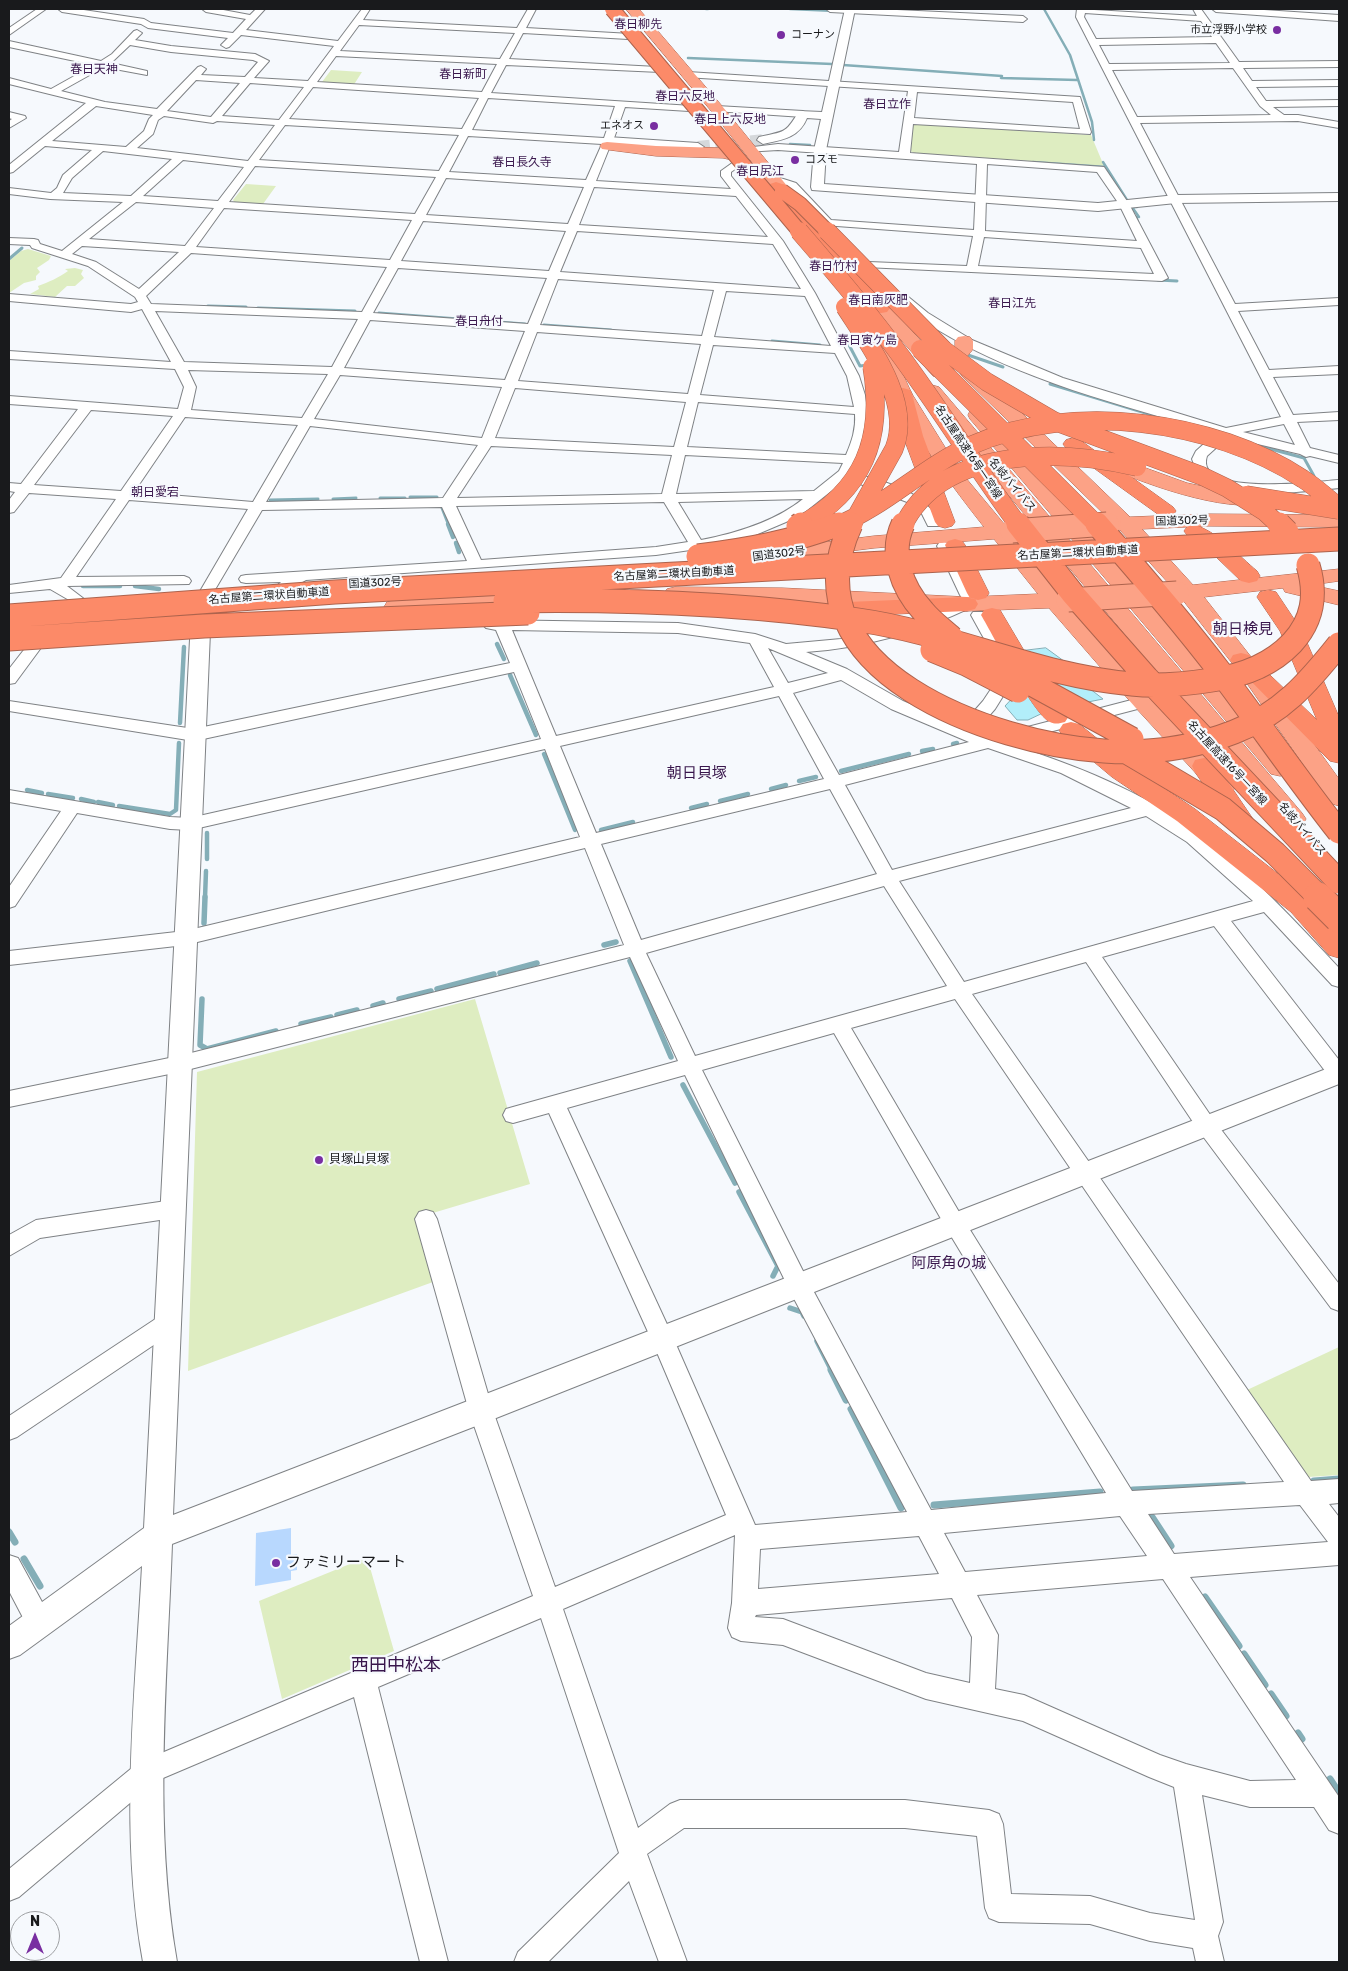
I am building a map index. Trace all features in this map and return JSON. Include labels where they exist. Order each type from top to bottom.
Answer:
[{"type":"highway","name":"名岐バイパス","points":[[604,9],[865,311],[1339,873]]},
{"type":"highway","name":"名古屋高速16号一宮線","points":[[612,9],[880,308],[940,370],[1096,523],[1150,585],[1221,673],[1339,833]]},
{"type":"highway","name":"名古屋高速16号一宮線","points":[[624,9],[770,184],[890,340],[988,484],[1033,545],[1073,594],[1147,678],[1339,882]]},
{"type":"highway","name":"名岐バイパス","points":[[632,9],[688,74],[749,150],[770,184],[865,311],[1047,495],[1276,763],[1339,833]]},
{"type":"highway","points":[[606,143],[640,140],[682,142],[700,140],[714,135]]},
{"type":"highway","points":[[606,143],[656,151],[723,153],[735,159]]},
{"type":"highway","points":[[333,602],[630,600],[704,604],[812,614],[861,620],[914,630],[1080,677],[1115,684],[1167,686],[1208,682],[1256,668],[1285,650],[1300,636],[1311,615],[1314,591],[1308,565],[1298,546],[1287,532],[1265,512],[1245,498],[1202,476],[1072,428],[1011,398],[944,350],[800,204],[770,184],[764,199],[829,284],[865,311],[911,322],[1076,473],[1182,592],[1210,619],[1241,660],[1339,796]]},
{"type":"highway","points":[[865,311],[903,394],[938,452],[969,495],[1005,532],[1143,702],[1204,766],[1339,918]]},
{"type":"highway","points":[[666,560],[742,545],[786,532],[821,514],[848,490],[858,476],[865,460],[874,431],[876,416],[875,382],[865,311]]},
{"type":"highway","points":[[865,311],[897,404],[900,426],[898,436],[887,462],[857,512],[843,541],[836,571],[837,587],[846,620],[854,635],[881,667],[900,683],[955,714],[1020,738],[1065,747],[1099,750],[1160,749],[1227,735],[1272,714],[1305,687],[1339,644]]},
{"type":"highway","points":[[933,337],[1056,406],[1134,441],[1256,486],[1338,510]]},
{"type":"highway","points":[[960,365],[964,341]]},
{"type":"highway","points":[[960,365],[1073,444],[1164,516]]},
{"type":"highway","points":[[903,394],[939,523]]},
{"type":"highway","points":[[333,602],[752,549],[816,533],[868,510],[938,464],[974,444],[1014,431],[1056,423],[1099,421],[1143,424],[1209,437],[1250,451],[1288,469],[1319,489],[1338,510]]},
{"type":"highway","points":[[1073,444],[1135,473],[1171,486],[1232,498],[1296,500],[1338,510]]},
{"type":"highway","points":[[1338,510],[1252,496],[1126,464],[1078,457],[1034,457],[996,462],[951,477],[926,493],[915,503],[901,525],[896,551],[902,580],[916,604],[943,631],[981,657],[1072,704],[1132,739],[1175,769],[1275,853],[1339,918]]},
{"type":"highway","points":[[874,542],[911,531],[968,522],[974,514],[975,508],[969,495]]},
{"type":"highway","name":"国道302号","points":[[9,609],[282,588],[618,570],[721,561],[874,542],[1119,523],[1164,516],[1338,510]]},
{"type":"highway","points":[[1194,531],[1220,550],[1245,581],[1219,596],[1213,602],[1210,608],[1210,619]]},
{"type":"highway","name":"名古屋第二環状自動車道","points":[[9,628],[333,602],[1339,539]]},
{"type":"highway","points":[[949,546],[977,604],[1036,692],[1064,723],[1121,771],[1186,815],[1300,905]]},
{"type":"highway","name":"名古屋第二環状自動車道","points":[[9,616],[333,602],[1339,552]]},
{"type":"highway","name":"国道302号","points":[[9,634],[200,620],[333,602],[693,594],[782,595],[977,604],[1061,601],[1182,592],[1245,581],[1270,590],[1339,575]]},
{"type":"highway","points":[[1339,598],[1305,589],[1270,590],[1291,631],[1339,744]]},
{"type":"highway","points":[[9,639],[204,626],[374,618],[544,612],[776,612],[977,604]]},
{"type":"highway","points":[[812,614],[879,631],[966,664],[1090,730],[1169,775],[1223,809]]},
{"type":"highway","points":[[1241,660],[1339,755]]},
{"type":"highway","points":[[1204,766],[1300,905],[1339,948]]},
{"type":"street","points":[[9,32],[42,9]]},
{"type":"street","points":[[62,9],[113,18],[139,18],[148,24],[337,48],[503,62],[657,70]]},
{"type":"street","points":[[113,18],[123,9]]},
{"type":"street","points":[[206,9],[252,18]]},
{"type":"street","points":[[128,150],[149,132],[154,119],[261,9]]},
{"type":"street","points":[[9,298],[130,308],[144,302],[188,250],[366,9]]},
{"type":"street","points":[[160,1962],[154,1931],[147,1853],[147,1772],[200,620],[206,593],[336,371],[532,9]]},
{"type":"street","points":[[830,9],[1023,19],[1017,9]]},
{"type":"street","points":[[816,188],[820,150],[850,9]]},
{"type":"street","points":[[1204,19],[1081,9],[1080,17],[1306,453]]},
{"type":"street","points":[[1197,9],[1263,104],[1281,118]]},
{"type":"street","points":[[1216,9],[1339,18]]},
{"type":"street","points":[[1321,9],[1328,17]]},
{"type":"street","points":[[357,22],[628,36]]},
{"type":"street","points":[[52,92],[115,56],[148,24]]},
{"type":"street","points":[[1093,42],[1218,40]]},
{"type":"street","points":[[128,42],[261,58],[264,62],[215,118]]},
{"type":"street","points":[[9,44],[144,73]]},
{"type":"street","points":[[15,54],[27,48]]},
{"type":"street","points":[[1107,67],[1339,64]]},
{"type":"street","points":[[688,74],[1076,98],[1086,132],[909,121]]},
{"type":"street","points":[[193,77],[309,86],[688,108]]},
{"type":"street","points":[[10,83],[94,102],[214,120],[215,118],[466,132],[606,143],[698,147]]},
{"type":"street","points":[[1249,84],[1339,83]]},
{"type":"street","points":[[904,156],[913,88]]},
{"type":"street","points":[[9,170],[94,102]]},
{"type":"street","points":[[1263,104],[1339,103]]},
{"type":"street","points":[[447,502],[487,442],[621,104]]},
{"type":"street","points":[[717,109],[827,116]]},
{"type":"street","points":[[763,140],[790,134],[800,125],[803,114]]},
{"type":"street","points":[[9,115],[21,118],[9,125]]},
{"type":"street","points":[[1134,120],[1281,118],[1313,119],[1338,123]]},
{"type":"street","points":[[43,143],[128,150],[252,164],[740,194]]},
{"type":"street","points":[[749,150],[772,147],[1100,169],[1124,204],[1162,278],[869,264]]},
{"type":"street","points":[[54,196],[62,189],[67,177],[100,148]]},
{"type":"street","points":[[16,150],[31,152]]},
{"type":"street","points":[[64,255],[150,186],[181,156]]},
{"type":"street","points":[[246,579],[476,565],[697,546],[741,536],[781,519],[801,508],[845,473],[859,441],[862,424],[859,395],[840,350],[809,293],[777,241],[726,176],[726,171],[735,159]]},
{"type":"street","points":[[972,269],[979,233],[982,161]]},
{"type":"street","points":[[770,184],[790,184],[869,264],[924,316],[964,341],[1059,381],[1225,432],[1306,453],[1339,459]]},
{"type":"street","points":[[798,191],[816,188],[1098,207],[1176,199],[1339,197]]},
{"type":"street","points":[[9,191],[54,196],[133,199],[777,241]]},
{"type":"street","points":[[828,223],[1145,245]]},
{"type":"street","points":[[9,241],[34,242],[36,246],[92,264],[144,302],[190,387],[186,407],[125,496],[59,583]]},
{"type":"street","points":[[79,242],[809,293]]},
{"type":"street","points":[[697,546],[668,497],[721,286]]},
{"type":"street","points":[[1231,308],[1339,301]]},
{"type":"street","points":[[144,302],[840,350]]},
{"type":"street","points":[[11,358],[336,371],[860,411]]},
{"type":"street","points":[[1264,374],[1339,370]]},
{"type":"street","points":[[9,400],[306,422],[487,442],[852,459]]},
{"type":"street","points":[[9,509],[88,405]]},
{"type":"street","points":[[1339,416],[1289,419],[1225,432],[1198,459],[1202,469],[1221,484],[1239,488],[1272,489],[1339,484]]},
{"type":"street","points":[[845,473],[913,500],[925,508],[939,523]]},
{"type":"street","points":[[9,486],[257,506],[819,495]]},
{"type":"street","points":[[447,502],[476,565]]},
{"type":"street","points":[[721,561],[741,536]]},
{"type":"street","points":[[282,588],[303,576]]},
{"type":"street","points":[[9,589],[59,583],[184,581]]},
{"type":"street","points":[[59,583],[81,602]]},
{"type":"street","points":[[333,602],[370,626]]},
{"type":"street","points":[[784,648],[848,643],[872,638],[977,604],[1000,651],[1008,677],[989,705],[964,734]]},
{"type":"street","points":[[502,625],[635,949],[690,1066],[799,1286],[985,1635],[982,1699]]},
{"type":"street","points":[[83,641],[117,626]]},
{"type":"street","points":[[241,631],[370,626],[655,626],[754,639],[784,648],[841,673],[897,705],[964,734],[1067,769],[1148,810],[1193,838],[1268,904],[1339,980]]},
{"type":"street","points":[[9,647],[157,636]]},
{"type":"street","points":[[754,639],[888,878],[960,991],[1305,1492],[1339,1536]]},
{"type":"street","points":[[9,680],[35,645]]},
{"type":"street","points":[[9,706],[194,735],[518,666]]},
{"type":"street","points":[[9,796],[170,823],[190,824],[782,690],[834,677],[841,673]]},
{"type":"street","points":[[9,958],[185,938],[835,782],[1143,702]]},
{"type":"street","points":[[9,901],[72,807]]},
{"type":"street","points":[[9,1099],[180,1064],[635,949],[888,878],[1148,810]]},
{"type":"street","points":[[513,1115],[1268,904]]},
{"type":"street","points":[[9,1644],[158,1535],[663,1340],[1339,1074],[1218,918]]},
{"type":"street","points":[[1090,954],[1206,1125],[1339,1300]]},
{"type":"street","points":[[838,1025],[955,1224],[1126,1503],[1339,1820]]},
{"type":"street","points":[[555,1104],[663,1340],[744,1529],[745,1603],[741,1628],[783,1632],[926,1686],[1024,1708],[1158,1768],[1186,1777],[1250,1794],[1321,1793]]},
{"type":"street","points":[[9,1246],[36,1229],[173,1209]]},
{"type":"street","points":[[426,1219],[481,1411],[672,1962]]},
{"type":"street","points":[[9,1429],[168,1323]]},
{"type":"street","points":[[9,1887],[147,1772],[548,1602],[744,1529],[925,1523],[1126,1503],[1339,1491]]},
{"type":"street","points":[[745,1603],[1168,1565],[1339,1553]]},
{"type":"street","points":[[9,1568],[39,1622]]},
{"type":"street","points":[[363,1680],[434,1962]]},
{"type":"street","points":[[1186,1777],[1209,1922],[1204,1936],[1210,1962]]},
{"type":"street","points":[[528,1962],[633,1853],[680,1814],[905,1814],[989,1824],[1000,1908],[1090,1910],[1150,1927],[1204,1936]]},
{"type":"green space","points":[[331,70],[362,72],[353,86],[322,82]]},
{"type":"green space","points":[[913,125],[1091,135],[1104,166],[914,153],[910,151]]},
{"type":"green space","points":[[246,184],[276,186],[263,204],[235,203],[233,200]]},
{"type":"green space","points":[[28,249],[51,256],[49,260],[37,268],[40,272],[36,276],[36,280],[24,283],[9,293],[9,261],[21,251]]},
{"type":"green space","points":[[75,268],[83,270],[81,274],[84,278],[75,286],[67,286],[55,297],[30,294],[39,289],[38,286],[68,271],[65,269]]},
{"type":"green space","points":[[475,999],[530,1184],[416,1218],[433,1282],[188,1371],[197,1072]]},
{"type":"green space","points":[[1339,1347],[1339,1475],[1308,1477],[1247,1390]]},
{"type":"green space","points":[[367,1557],[394,1651],[282,1699],[259,1601]]},
{"type":"water","points":[[1046,648],[1079,672],[1066,670],[1103,699],[1073,705],[1043,690],[1022,651]]},
{"type":"water","points":[[1015,683],[1045,712],[1028,720],[1017,720],[1005,706],[1019,691]]},
{"type":"building","name":"ファミリーマート","points":[[291,1528],[291,1555],[297,1554],[297,1570],[291,1571],[291,1580],[255,1586],[256,1533]]},
{"type":"waterway","points":[[790,9],[835,11]]},
{"type":"waterway","points":[[1044,9],[1070,55],[1092,122],[1094,140]]},
{"type":"waterway","points":[[688,58],[832,64]]},
{"type":"waterway","points":[[843,65],[1002,76],[1001,78],[1077,80]]},
{"type":"waterway","points":[[790,144],[810,145]]},
{"type":"waterway","points":[[1033,162],[1106,167]]},
{"type":"waterway","points":[[1103,162],[1127,200]]},
{"type":"waterway","points":[[1137,207],[1132,207],[1139,217],[1136,217],[1138,222]]},
{"type":"waterway","points":[[9,259],[22,248]]},
{"type":"waterway","points":[[1158,280],[1177,281]]},
{"type":"waterway","points":[[208,306],[246,307]]},
{"type":"waterway","points":[[258,308],[355,311]]},
{"type":"waterway","points":[[379,313],[525,324]]},
{"type":"waterway","points":[[544,325],[611,330]]},
{"type":"waterway","points":[[772,341],[820,345]]},
{"type":"waterway","points":[[845,343],[848,343],[860,366],[868,365]]},
{"type":"waterway","points":[[968,355],[1003,367]]},
{"type":"waterway","points":[[1050,384],[1162,418]]},
{"type":"waterway","points":[[1252,444],[1304,458],[1314,476]]},
{"type":"waterway","points":[[410,497],[437,497]]},
{"type":"waterway","points":[[333,499],[356,498]]},
{"type":"waterway","points":[[380,498],[405,498]]},
{"type":"waterway","points":[[270,500],[318,499]]},
{"type":"waterway","points":[[442,508],[449,526]]},
{"type":"waterway","points":[[448,524],[453,537]]},
{"type":"waterway","points":[[456,543],[459,552]]},
{"type":"waterway","points":[[83,586],[120,586]]},
{"type":"waterway","points":[[135,586],[159,589]]},
{"type":"waterway","points":[[497,644],[504,659]]},
{"type":"waterway","points":[[180,723],[184,647]]},
{"type":"waterway","points":[[510,675],[536,735]]},
{"type":"waterway","points":[[119,806],[170,814],[176,810],[179,743]]},
{"type":"waterway","points":[[953,744],[957,743]]},
{"type":"waterway","points":[[922,751],[933,749]]},
{"type":"waterway","points":[[544,754],[575,830]]},
{"type":"waterway","points":[[841,771],[909,754]]},
{"type":"waterway","points":[[799,781],[816,777]]},
{"type":"waterway","points":[[771,789],[786,785]]},
{"type":"waterway","points":[[27,790],[42,793]]},
{"type":"waterway","points":[[48,794],[73,798]]},
{"type":"waterway","points":[[720,801],[748,794]]},
{"type":"waterway","points":[[81,799],[94,802]]},
{"type":"waterway","points":[[98,802],[113,805]]},
{"type":"waterway","points":[[691,808],[707,804]]},
{"type":"waterway","points":[[601,830],[633,822]]},
{"type":"waterway","points":[[207,833],[207,859]]},
{"type":"waterway","points":[[205,898],[206,871]]},
{"type":"waterway","points":[[204,923],[205,897]]},
{"type":"waterway","points":[[604,945],[616,942]]},
{"type":"waterway","points":[[630,961],[671,1057]]},
{"type":"waterway","points":[[500,973],[537,963]]},
{"type":"waterway","points":[[437,989],[494,974]]},
{"type":"waterway","points":[[399,999],[431,991]]},
{"type":"waterway","points":[[202,999],[200,1045],[207,1049],[276,1031]]},
{"type":"waterway","points":[[373,1006],[383,1003]]},
{"type":"waterway","points":[[337,1015],[357,1010]]},
{"type":"waterway","points":[[301,1024],[331,1017]]},
{"type":"waterway","points":[[683,1085],[735,1183]]},
{"type":"waterway","points":[[739,1192],[778,1266],[773,1276]]},
{"type":"waterway","points":[[790,1308],[802,1312],[804,1316]]},
{"type":"waterway","points":[[817,1341],[832,1371]]},
{"type":"waterway","points":[[831,1370],[846,1400]]},
{"type":"waterway","points":[[851,1409],[901,1508]]},
{"type":"waterway","points":[[1314,1481],[1339,1479]]},
{"type":"waterway","points":[[1133,1490],[1243,1485]]},
{"type":"waterway","points":[[934,1505],[1100,1492]]},
{"type":"waterway","points":[[1152,1517],[1171,1546]]},
{"type":"waterway","points":[[9,1532],[15,1542]]},
{"type":"waterway","points":[[24,1559],[40,1586]]},
{"type":"waterway","points":[[1205,1597],[1239,1646]]},
{"type":"waterway","points":[[1244,1654],[1265,1685]]},
{"type":"waterway","points":[[1271,1694],[1286,1716]]},
{"type":"waterway","points":[[1298,1733],[1302,1739]]},
{"type":"waterway","points":[[1330,1779],[1339,1793]]},
{"type":"tunnel","points":[[698,147],[763,140]]},
{"type":"place","name":"市立浮野小学校","points":[[1277,30]]},
{"type":"place","name":"コーナン","points":[[781,35]]},
{"type":"place","name":"エネオス","points":[[654,126]]},
{"type":"place","name":"コスモ","points":[[795,160]]},
{"type":"place","name":"貝塚山貝塚","points":[[319,1160]]},
{"type":"place","name":"ファミリーマート","points":[[276,1563]]},
{"type":"district","name":"春日柳先","points":[[638,25]]},
{"type":"district","name":"春日天神","points":[[94,70]]},
{"type":"district","name":"春日新町","points":[[463,75]]},
{"type":"district","name":"春日六反地","points":[[685,97]]},
{"type":"district","name":"春日立作","points":[[887,105]]},
{"type":"district","name":"春日上六反地","points":[[730,120]]},
{"type":"district","name":"春日長久寺","points":[[522,163]]},
{"type":"district","name":"春日尻江","points":[[760,172]]},
{"type":"district","name":"春日竹村","points":[[833,267]]},
{"type":"district","name":"春日南灰肥","points":[[878,301]]},
{"type":"district","name":"春日江先","points":[[1012,304]]},
{"type":"district","name":"春日舟付","points":[[479,322]]},
{"type":"district","name":"春日寅ケ島","points":[[867,341]]},
{"type":"district","name":"朝日愛宕","points":[[155,493]]},
{"type":"district","name":"朝日検見","points":[[1243,630]]},
{"type":"district","name":"朝日貝塚","points":[[697,774]]},
{"type":"district","name":"阿原角の城","points":[[949,1264]]},
{"type":"district","name":"西田中松本","points":[[396,1666]]}]
